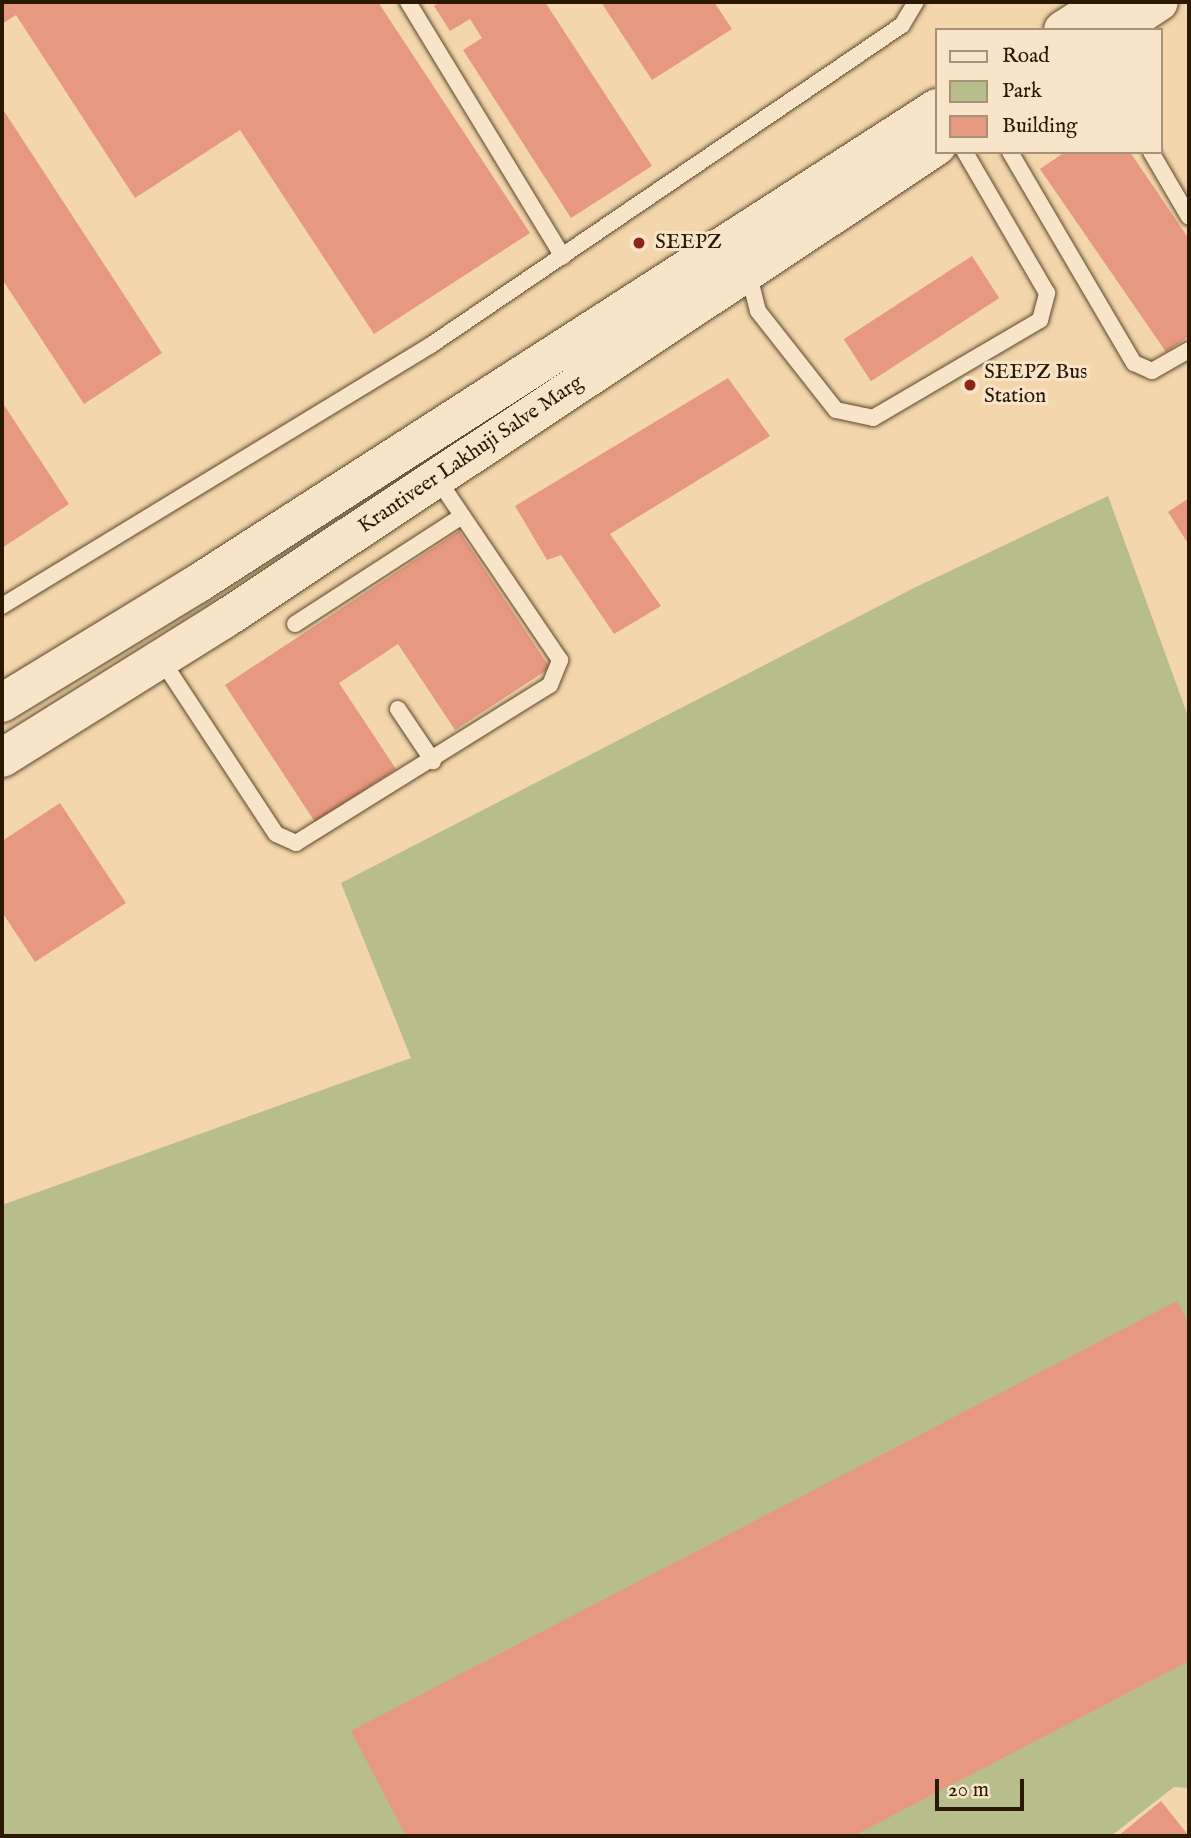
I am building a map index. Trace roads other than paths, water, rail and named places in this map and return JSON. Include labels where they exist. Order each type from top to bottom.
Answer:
[{"type":"main road","points":[[1088,16],[1159,2]]},
{"type":"main road","name":"Krantiveer Lakhuji Salve Marg","points":[[2,758],[223,620],[437,478],[936,109]]},
{"type":"main road","name":"Krantiveer Lakhuji Salve Marg","points":[[2,703],[740,256],[936,147]]},
{"type":"main road","points":[[197,584],[223,620]]},
{"type":"lane","points":[[408,2],[563,257]]},
{"type":"lane","points":[[2,606],[563,257],[902,25],[916,2]]},
{"type":"lane","points":[[740,256],[758,311],[836,410],[873,418],[1040,320],[1047,293],[966,154]]},
{"type":"lane","points":[[1014,154],[1134,363],[1152,370],[1189,350]]},
{"type":"lane","points":[[1152,154],[1189,217]]},
{"type":"lane","points":[[161,659],[285,840],[305,843],[550,685],[561,669],[437,478]]},
{"type":"lane","points":[[295,624],[462,516]]},
{"type":"lane","points":[[398,709],[433,761]]},
{"type":"place","name":"SEEPZ","points":[[639,243]]},
{"type":"place","name":"SEEPZ Bus Station","points":[[970,385]]}]
